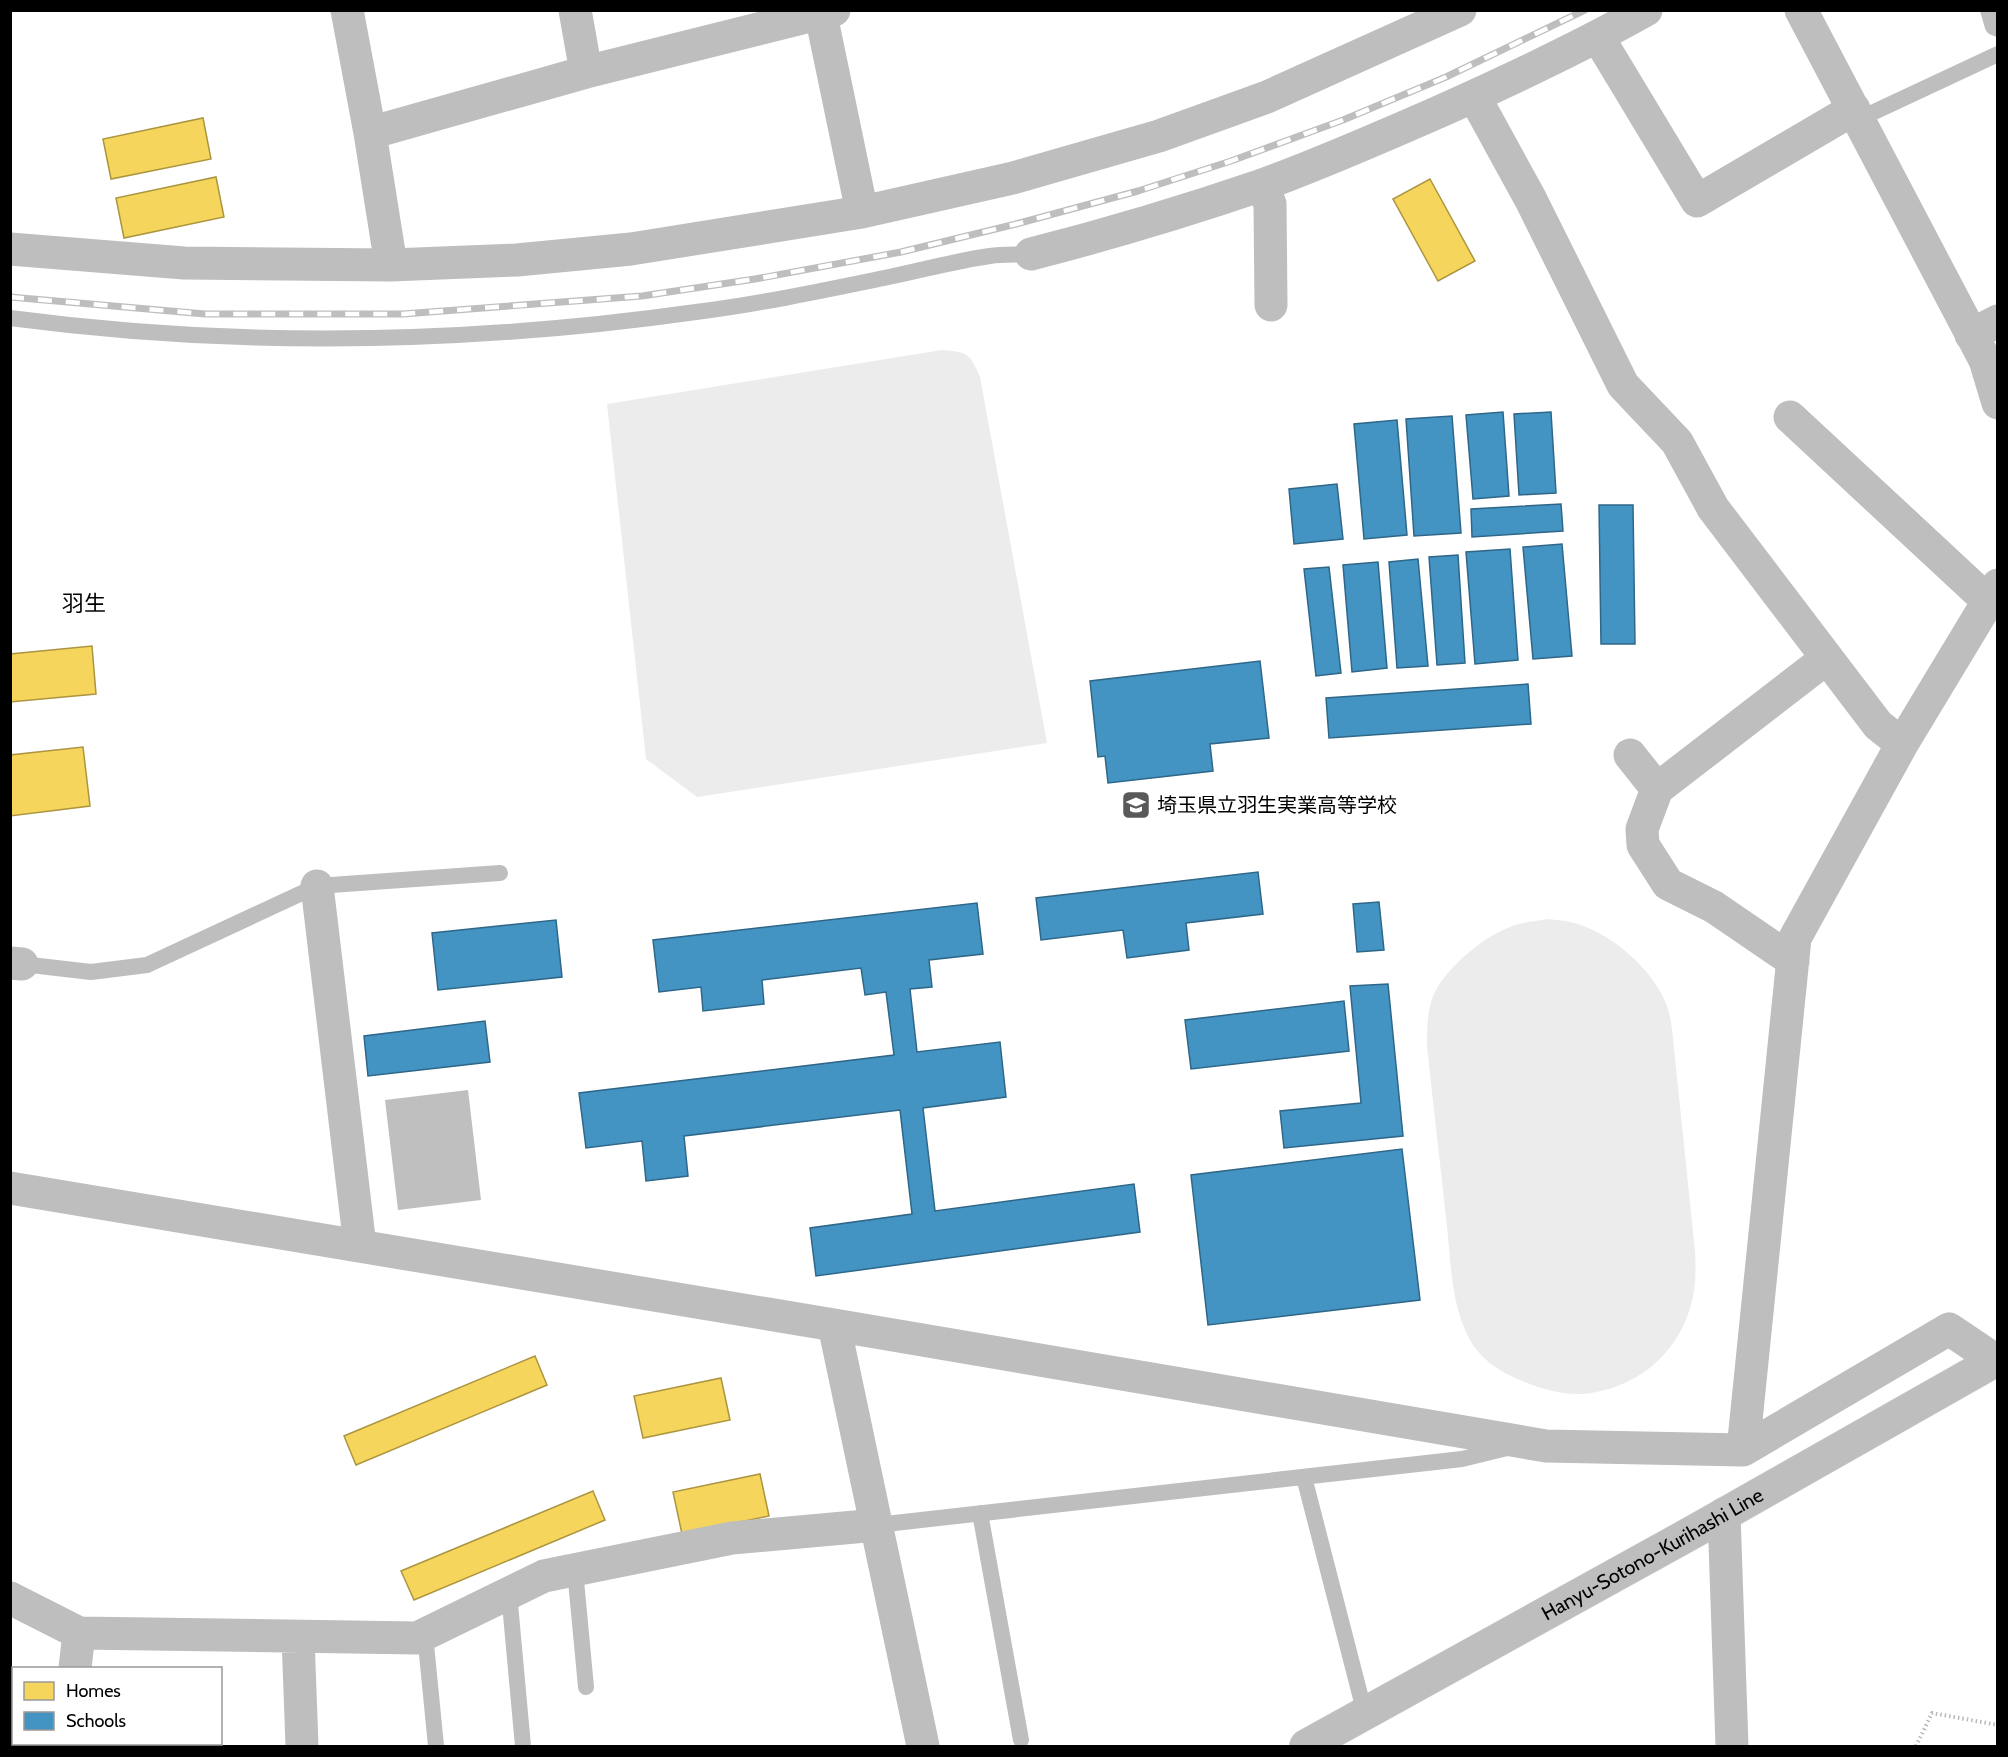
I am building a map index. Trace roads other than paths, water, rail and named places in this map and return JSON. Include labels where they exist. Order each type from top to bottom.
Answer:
[{"type":"street","points":[[347,10],[391,265]]},
{"type":"street","points":[[575,10],[586,72]]},
{"type":"street","points":[[10,249],[184,263],[391,265],[517,260],[631,249],[862,212],[1013,178],[1160,136],[1267,97],[1414,20],[1460,10]]},
{"type":"street","points":[[1031,254],[1104,235],[1262,185],[1363,146],[1598,38],[1646,10]]},
{"type":"street","points":[[1801,10],[1856,114],[1984,328],[1985,360],[1998,402]]},
{"type":"street","points":[[370,133],[586,72],[825,12],[862,212]]},
{"type":"street","points":[[1598,38],[1697,201],[1856,114]]},
{"type":"street","points":[[1474,96],[1531,200],[1623,385],[1677,442],[1713,508],[1878,725],[1902,744]]},
{"type":"street","points":[[1262,185],[1270,204],[1271,305]]},
{"type":"street","points":[[1743,1450],[1795,938],[1902,744],[1993,593],[1790,417]]},
{"type":"street","points":[[1793,961],[1714,908],[1668,884],[1643,845],[1642,828],[1657,789],[1827,658]]},
{"type":"street","points":[[1630,755],[1657,789]]},
{"type":"street","points":[[317,886],[360,1246]]},
{"type":"street","points":[[10,1188],[1546,1446],[1743,1450],[1949,1329],[1997,1360]]},
{"type":"street","points":[[834,1325],[923,1746]]},
{"type":"street","name":"Hanyu-Sotono-Kurihashi Line","points":[[1306,1746],[1997,1360]]},
{"type":"street","points":[[1724,1514],[1732,1746]]},
{"type":"street","points":[[10,1598],[79,1633],[417,1638],[544,1576],[732,1538],[877,1525]]},
{"type":"street","points":[[75,1667],[79,1633]]},
{"type":"street","points":[[298,1636],[302,1746]]},
{"type":"lane","points":[[1988,10],[1993,27],[1998,29]]},
{"type":"lane","points":[[1856,114],[1998,54]]},
{"type":"lane","points":[[10,318],[181,334],[374,339],[456,336],[696,312],[799,296],[991,256],[1031,254]]},
{"type":"lane","points":[[16,963],[91,972],[147,965],[317,886],[500,873]]},
{"type":"lane","points":[[877,1525],[1462,1459],[1528,1443]]},
{"type":"lane","points":[[1304,1477],[1365,1714]]},
{"type":"lane","points":[[980,1513],[1021,1740]]},
{"type":"lane","points":[[575,1570],[586,1687]]},
{"type":"lane","points":[[509,1593],[523,1746]]},
{"type":"lane","points":[[425,1634],[436,1746]]},
{"type":"railway","points":[[10,297],[205,314],[403,314],[642,296],[755,279],[901,252],[1016,224],[1138,191],[1231,161],[1343,120],[1446,77],[1585,10]]},
{"type":"place","name":"埼玉県立羽生実業高等学校","points":[[1136,805]]},
{"type":"district","name":"羽生","points":[[84,603]]}]
